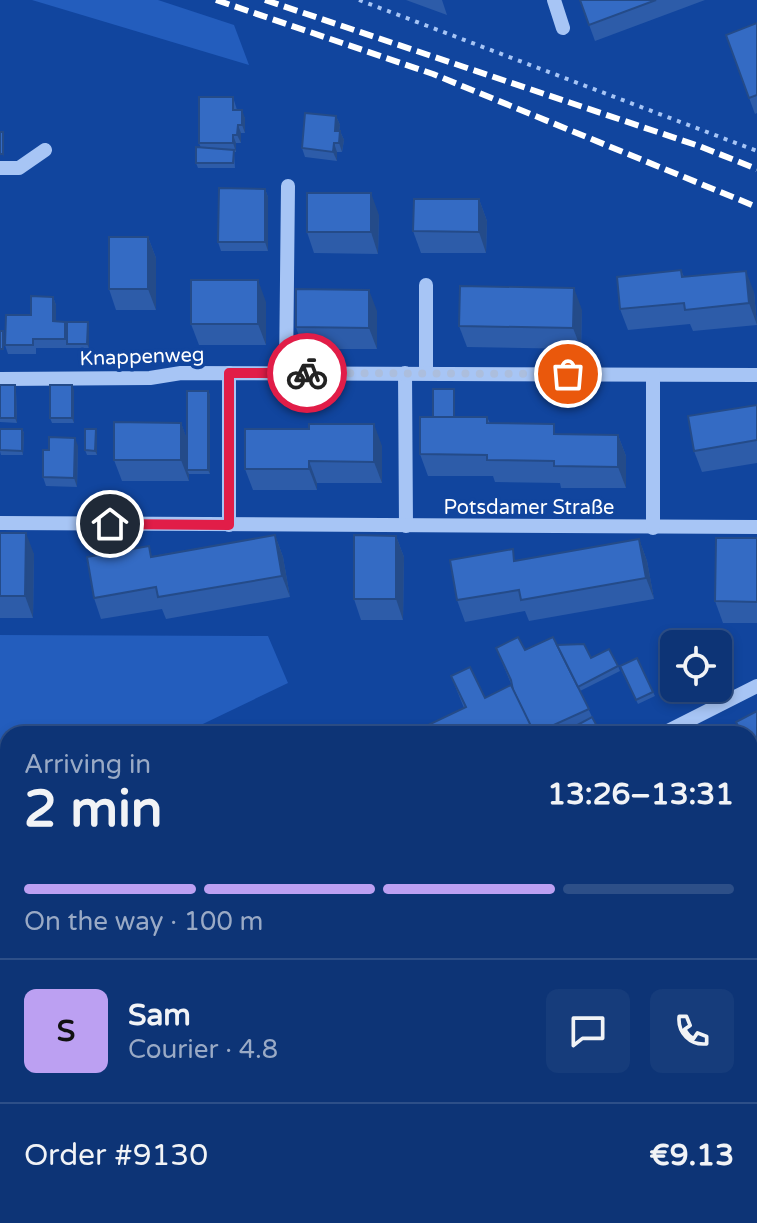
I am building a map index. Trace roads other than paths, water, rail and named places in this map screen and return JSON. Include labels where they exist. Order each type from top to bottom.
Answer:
[{"type":"street","points":[[554,0],[563,28]]},
{"type":"street","points":[[0,168],[19,168],[45,150]]},
{"type":"street","points":[[286,373],[288,186]]},
{"type":"street","points":[[426,285],[426,373]]},
{"type":"street","name":"Knappenweg","points":[[0,379],[136,378],[169,373],[757,375]]},
{"type":"street","points":[[229,373],[229,525]]},
{"type":"street","points":[[405,373],[406,526]]},
{"type":"street","points":[[653,375],[653,528]]},
{"type":"street","name":"Potsdamer Straße","points":[[0,523],[757,527]]},
{"type":"street","points":[[678,726],[757,686]]},
{"type":"railway","points":[[216,0],[433,74],[757,207]]},
{"type":"railway","points":[[265,0],[699,146],[757,169]]}]
